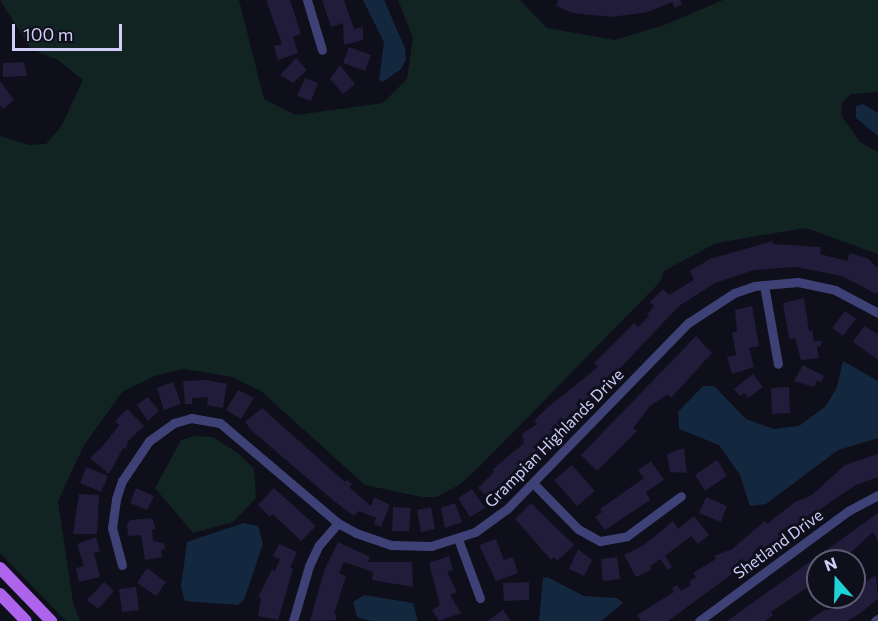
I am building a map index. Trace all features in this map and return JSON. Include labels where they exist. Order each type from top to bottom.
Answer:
[{"type":"main road","points":[[0,568],[51,621]]},
{"type":"main road","points":[[0,594],[26,621]]},
{"type":"street","points":[[307,0],[322,50]]},
{"type":"street","name":"Grampian Highlands Drive","points":[[122,565],[112,528],[122,481],[149,441],[163,428],[192,418],[214,421],[234,431],[338,523],[391,545],[431,546],[458,539],[489,524],[533,483],[688,323],[734,292],[764,285],[798,282],[835,290],[878,313]]},
{"type":"street","points":[[764,285],[778,364]]},
{"type":"street","points":[[533,483],[578,529],[600,541],[615,541],[627,536],[681,496]]},
{"type":"street","name":"Shetland Drive","points":[[699,621],[848,511],[878,495]]},
{"type":"street","points":[[293,621],[309,566],[319,545],[338,523]]},
{"type":"street","points":[[458,539],[480,598]]},
{"type":"green space","points":[[0,0],[239,0],[264,99],[296,115],[383,103],[407,79],[413,38],[398,0],[520,0],[547,28],[615,40],[667,24],[723,0],[878,0],[878,92],[851,94],[842,103],[841,115],[860,142],[878,152],[878,254],[806,228],[716,243],[664,271],[660,282],[481,465],[459,485],[436,497],[422,497],[365,485],[261,391],[232,377],[184,369],[157,375],[122,392],[84,445],[58,501],[73,602],[80,621],[66,621],[0,553],[0,136],[29,145],[46,144],[61,127],[83,80],[58,60],[31,49]]},
{"type":"green space","points":[[194,436],[213,437],[238,453],[254,469],[256,498],[233,522],[193,533],[155,488],[181,440]]},
{"type":"water","points":[[363,0],[384,0],[405,48],[406,60],[401,69],[383,82],[379,80],[384,42]]},
{"type":"water","points":[[863,104],[878,113],[878,136],[856,118],[856,106]]},
{"type":"water","points":[[843,361],[878,381],[878,438],[838,450],[766,504],[750,506],[740,475],[719,445],[679,429],[678,412],[703,386],[714,386],[746,419],[774,429],[799,426],[826,406],[837,387]]},
{"type":"water","points":[[244,523],[258,526],[263,544],[244,600],[238,605],[185,601],[181,587],[187,542]]},
{"type":"water","points":[[547,577],[584,596],[617,598],[623,603],[601,621],[539,621],[543,578]]},
{"type":"water","points":[[364,595],[413,603],[418,621],[371,621],[357,617],[353,602]]},
{"type":"building","points":[[266,0],[290,0],[301,34],[293,37],[298,53],[278,60],[274,46],[282,44]]},
{"type":"building","points":[[322,0],[344,0],[354,29],[363,27],[363,40],[344,45],[343,23],[331,27]]},
{"type":"building","points":[[558,0],[680,0],[682,4],[675,8],[672,2],[648,12],[612,17],[573,13],[556,6]]},
{"type":"building","points":[[349,47],[371,55],[365,71],[343,63]]},
{"type":"building","points":[[296,58],[307,70],[293,83],[280,75]]},
{"type":"building","points":[[24,62],[27,76],[3,77],[3,63]]},
{"type":"building","points":[[340,65],[355,84],[343,94],[330,79]]},
{"type":"building","points":[[305,78],[318,83],[311,101],[297,96]]},
{"type":"building","points":[[0,81],[14,100],[3,109],[0,105]]},
{"type":"building","points":[[773,241],[773,244],[821,247],[820,254],[847,261],[850,253],[867,258],[878,268],[878,291],[876,294],[842,276],[796,267],[754,270],[715,283],[679,306],[493,502],[478,488],[494,472],[492,470],[524,443],[522,434],[537,424],[534,421],[598,367],[594,363],[634,323],[638,327],[649,316],[647,314],[654,306],[650,302],[663,289],[669,295],[694,280],[690,271],[710,259]]},
{"type":"building","points":[[804,298],[809,331],[812,330],[814,341],[821,341],[821,346],[817,347],[819,358],[801,360],[795,338],[789,339],[783,303]]},
{"type":"building","points":[[752,306],[759,346],[749,348],[754,367],[732,374],[727,357],[736,355],[732,332],[737,332],[735,310]]},
{"type":"building","points":[[845,311],[856,319],[843,336],[832,328]]},
{"type":"building","points":[[864,326],[878,334],[878,360],[853,342]]},
{"type":"building","points":[[696,336],[712,353],[671,398],[668,394],[650,406],[633,428],[637,431],[597,471],[581,455]]},
{"type":"building","points":[[803,365],[824,376],[821,382],[817,380],[814,387],[794,381]]},
{"type":"building","points":[[753,374],[763,387],[748,398],[744,393],[740,396],[734,389]]},
{"type":"building","points":[[207,380],[227,384],[223,408],[207,405],[208,397],[192,398],[192,404],[185,404],[183,381]]},
{"type":"building","points":[[173,382],[181,404],[164,410],[157,388]]},
{"type":"building","points":[[789,387],[790,413],[772,414],[771,388]]},
{"type":"building","points":[[238,390],[254,398],[241,419],[226,410]]},
{"type":"building","points":[[148,397],[159,411],[148,421],[137,405]]},
{"type":"building","points":[[262,408],[345,482],[347,480],[352,484],[349,487],[371,506],[374,497],[390,505],[381,527],[374,524],[376,518],[359,511],[354,516],[251,430],[245,422]]},
{"type":"building","points":[[127,409],[144,426],[128,441],[126,449],[123,448],[109,474],[90,458],[103,446],[119,425],[115,421]]},
{"type":"building","points":[[684,448],[687,473],[670,472],[667,454]]},
{"type":"building","points":[[878,454],[878,477],[856,485],[836,498],[668,621],[641,621],[637,615],[674,592],[672,588],[677,585],[681,591],[691,585],[689,582],[696,577],[693,573],[716,559],[714,556],[732,549],[765,521],[767,524],[795,502],[812,495],[845,465]]},
{"type":"building","points":[[717,460],[727,476],[705,491],[695,475]]},
{"type":"building","points":[[651,461],[664,480],[646,492],[650,500],[605,530],[595,517],[602,512],[600,509],[644,478],[638,470]]},
{"type":"building","points":[[572,465],[595,491],[577,506],[554,480]]},
{"type":"building","points":[[86,467],[108,476],[101,492],[80,483]]},
{"type":"building","points":[[136,488],[154,496],[147,510],[130,503]]},
{"type":"building","points":[[274,488],[316,526],[301,541],[273,514],[270,517],[258,505]]},
{"type":"building","points":[[472,489],[485,508],[470,517],[458,498]]},
{"type":"building","points":[[79,494],[99,495],[97,534],[73,534]]},
{"type":"building","points":[[706,497],[727,506],[721,522],[699,513]]},
{"type":"building","points":[[455,503],[462,522],[445,528],[441,508]]},
{"type":"building","points":[[531,503],[574,545],[557,561],[554,557],[551,560],[515,519]]},
{"type":"building","points":[[393,507],[411,508],[409,531],[392,531]]},
{"type":"building","points":[[431,507],[435,529],[421,532],[417,510]]},
{"type":"building","points":[[878,513],[878,541],[873,532],[854,549],[828,549]]},
{"type":"building","points":[[694,516],[709,535],[698,544],[691,536],[665,556],[672,567],[668,570],[660,559],[650,566],[652,569],[636,577],[624,555],[644,545],[673,521],[678,529]]},
{"type":"building","points":[[152,518],[156,529],[152,530],[153,541],[164,543],[165,549],[161,550],[162,557],[145,560],[141,535],[128,536],[127,525],[130,520]]},
{"type":"building","points":[[96,537],[100,551],[94,553],[100,577],[79,582],[76,568],[84,566],[77,544]]},
{"type":"building","points":[[496,539],[504,560],[513,557],[518,573],[496,581],[479,545]]},
{"type":"building","points":[[338,542],[370,557],[368,562],[412,562],[413,587],[372,580],[373,572],[344,562],[339,573],[346,576],[334,614],[337,615],[336,620],[310,621],[324,571]]},
{"type":"building","points":[[279,544],[297,552],[290,568],[293,569],[278,620],[258,616],[261,598],[258,597],[280,559],[273,556]]},
{"type":"building","points":[[578,549],[592,560],[584,576],[569,569]]},
{"type":"building","points":[[449,556],[453,570],[447,572],[457,592],[450,595],[461,613],[439,621],[432,610],[440,605],[429,563]]},
{"type":"building","points":[[617,557],[620,579],[603,581],[601,559]]},
{"type":"building","points":[[806,564],[806,588],[771,612],[773,615],[765,621],[727,621]]},
{"type":"building","points":[[147,568],[166,582],[156,596],[137,583]]},
{"type":"building","points":[[876,575],[878,599],[866,608],[866,582]]},
{"type":"building","points":[[104,582],[114,591],[98,609],[87,600]]},
{"type":"building","points":[[529,582],[529,600],[504,601],[503,583]]},
{"type":"building","points":[[136,587],[139,610],[122,612],[119,589]]},
{"type":"building","points":[[865,609],[847,621],[808,621],[824,610]]},
{"type":"building","points":[[503,610],[511,621],[487,621]]}]
